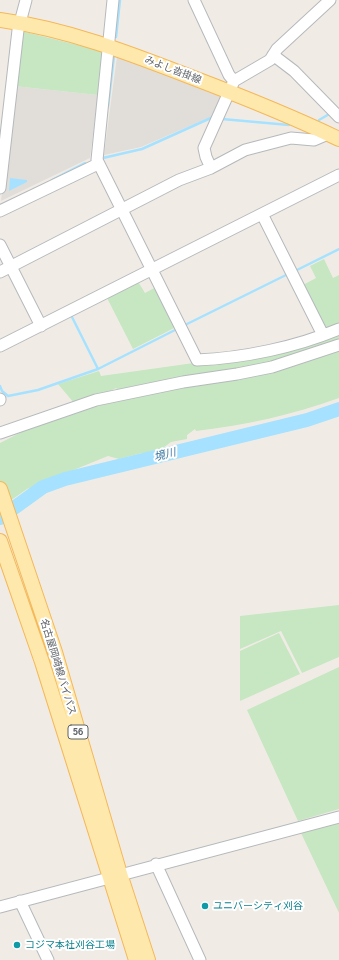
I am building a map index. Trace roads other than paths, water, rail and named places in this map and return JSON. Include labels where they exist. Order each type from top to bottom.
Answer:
[{"type":"main road","name":"みよし沓掛線","points":[[11,22],[68,33],[231,86],[333,136]]},
{"type":"main road","name":"名古屋岡崎線バイパス","points":[[0,489],[55,652],[116,876],[136,960]]},
{"type":"main road","name":"名古屋岡崎線バイパス","points":[[0,541],[116,876],[148,960]]},
{"type":"street","points":[[0,130],[11,22],[26,0]]},
{"type":"street","points":[[113,0],[96,160],[102,168],[197,360],[259,352],[323,335],[339,329]]},
{"type":"street","points":[[194,0],[230,75],[231,86],[204,148],[210,168]]},
{"type":"street","points":[[231,86],[265,63],[273,56],[277,49],[330,0]]},
{"type":"street","points":[[0,188],[18,30],[11,22]]},
{"type":"street","points":[[273,56],[294,71],[339,117]]},
{"type":"street","points":[[0,272],[179,180],[210,168],[245,150],[291,138],[314,140],[333,136]]},
{"type":"street","points":[[0,211],[98,164]]},
{"type":"street","points":[[0,346],[339,175]]},
{"type":"street","points":[[262,214],[323,335]]},
{"type":"street","points":[[0,245],[41,326]]},
{"type":"street","points":[[0,433],[96,400],[183,382],[237,374],[272,366],[339,344]]},
{"type":"street","points":[[0,907],[156,864],[339,817]]},
{"type":"street","points":[[156,864],[200,960]]},
{"type":"street","points":[[20,901],[48,960]]},
{"type":"water","points":[[10,178],[27,180],[27,182],[9,191]]},
{"type":"waterway","points":[[116,37],[120,0]]},
{"type":"waterway","points":[[108,106],[114,56]]},
{"type":"waterway","points":[[319,120],[331,113]]},
{"type":"waterway","points":[[103,156],[103,158],[142,149],[213,117]]},
{"type":"waterway","points":[[222,119],[289,125]]},
{"type":"waterway","points":[[52,180],[85,163]]},
{"type":"waterway","points":[[295,271],[339,249]]},
{"type":"waterway","points":[[183,326],[288,274]]},
{"type":"waterway","points":[[71,315],[98,369]]},
{"type":"waterway","points":[[0,386],[2,391],[8,396],[38,390],[98,369],[177,329]]},
{"type":"waterway","name":"境川","points":[[0,518],[43,487],[65,479],[307,420],[339,409]]},
{"type":"place","name":"ユニバーシティ刈谷","points":[[205,906]]},
{"type":"place","name":"コジマ本社刈谷工場","points":[[17,945]]}]
